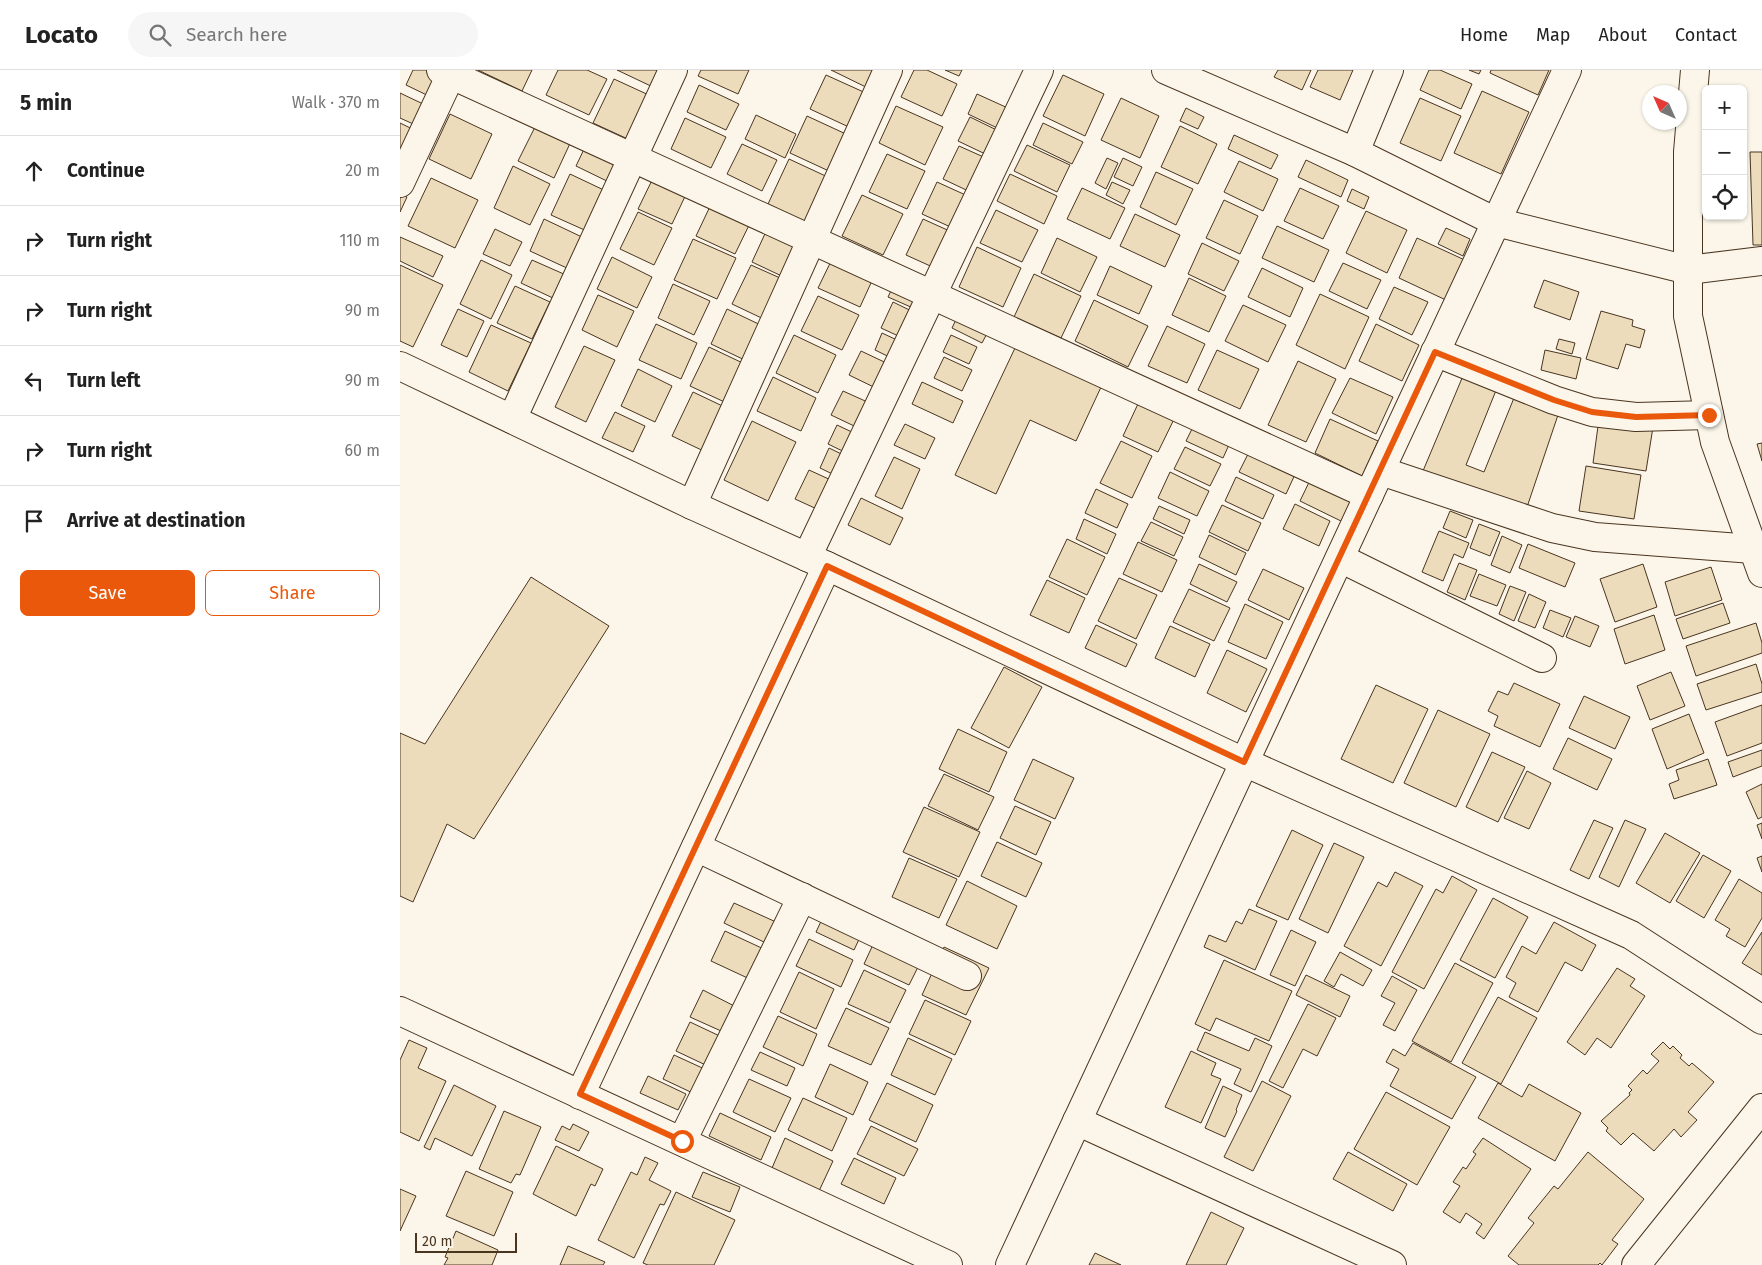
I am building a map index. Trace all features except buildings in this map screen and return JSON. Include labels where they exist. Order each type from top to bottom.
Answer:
[{"type":"street","points":[[512,419],[673,70]]},
{"type":"street","points":[[692,505],[888,70]]},
{"type":"street","points":[[580,1094],[696,847],[932,294],[1039,70]]},
{"type":"street","points":[[1166,70],[1355,152],[1496,222],[1688,270],[1762,261]]},
{"type":"street","points":[[1355,152],[1389,70]]},
{"type":"street","points":[[1010,1265],[1567,70]]},
{"type":"street","points":[[1381,470],[1552,528],[1595,537],[1758,561],[1715,442],[1688,316],[1688,152],[1695,70]]},
{"type":"street","points":[[400,182],[448,71],[632,158],[1369,495]]},
{"type":"street","points":[[1435,352],[1554,400],[1592,412],[1636,417],[1709,415]]},
{"type":"street","points":[[400,366],[692,505],[1244,762],[1631,935],[1762,1020]]},
{"type":"street","points":[[1340,558],[1542,658]]},
{"type":"street","points":[[696,847],[968,976]]},
{"type":"street","points":[[682,1141],[802,897]]},
{"type":"street","points":[[400,1011],[948,1265]]},
{"type":"street","points":[[1636,1265],[1762,1108]]},
{"type":"street","points":[[1077,1121],[1392,1265]]},
{"type":"route","points":[[682,1141],[580,1094],[827,566],[1244,762],[1435,352],[1554,400],[1592,412],[1636,417],[1709,415]]}]
